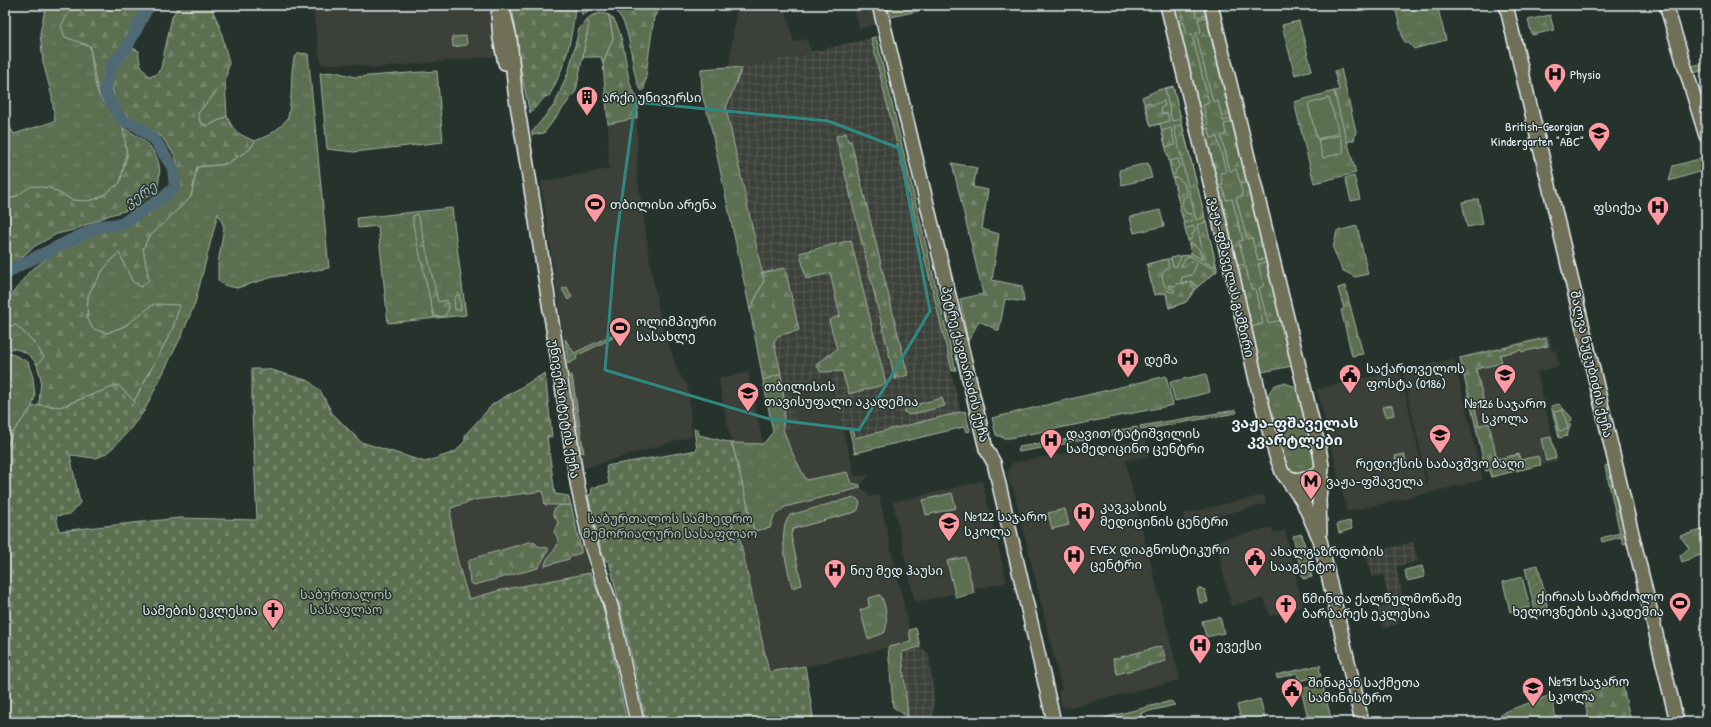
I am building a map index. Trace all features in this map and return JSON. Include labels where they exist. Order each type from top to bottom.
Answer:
[{"type":"main road","name":"უნივერსიტეტის ქუჩა","points":[[498,5],[500,39],[507,69],[515,92]]},
{"type":"main road","name":"უნივერსიტეტის ქუჩა","points":[[502,5],[510,38],[515,92],[578,488],[590,542],[611,606],[637,722]]},
{"type":"main road","name":"პეტრე ქავთარაძის ქუჩა","points":[[879,5],[986,449],[994,463],[1054,722]]},
{"type":"main road","name":"ვაჟა-ფშაველას გამზირი","points":[[1167,5],[1261,398],[1278,463],[1303,502],[1320,540],[1362,722]]},
{"type":"main road","name":"ვაჟა-ფშაველას გამზირი","points":[[1211,5],[1320,453],[1322,470],[1319,500],[1320,540]]},
{"type":"main road","name":"შალვა ნუცუბიძის ქუჩა","points":[[1506,5],[1677,722]]},
{"type":"main road","points":[[1666,5],[1706,136]]},
{"type":"main road","points":[[1284,474],[1293,480],[1299,480],[1314,476],[1322,470]]},
{"type":"highlighted area","points":[[635,102],[828,121],[899,148],[930,311],[859,430],[769,419],[605,370],[615,249]]},
{"type":"shaded area","points":[[312,5],[490,5],[496,56],[375,68],[352,64],[321,64]]},
{"type":"shaded area","points":[[762,5],[774,5],[785,8],[794,42],[807,39],[811,52],[742,68],[729,67],[736,11]]},
{"type":"shaded area","points":[[854,5],[872,5],[875,22],[873,25],[859,29]]},
{"type":"shaded area","points":[[871,38],[964,426],[855,453],[849,429],[843,431],[830,376],[795,383],[791,402],[798,426],[773,432],[750,310],[764,281],[726,108],[742,68]]},
{"type":"shaded area","points":[[637,118],[637,174],[651,268],[661,322],[679,373],[688,387],[692,436],[582,469],[541,182],[609,169],[608,124]]},
{"type":"shaded area","name":"№126 საჯარო სკოლა","points":[[1549,335],[1552,351],[1556,350],[1559,366],[1537,372],[1558,461],[1490,478],[1488,471],[1485,472],[1458,357]]},
{"type":"shaded area","points":[[1454,359],[1483,480],[1347,512],[1317,389],[1400,370],[1426,484],[1428,483],[1402,370]]},
{"type":"shaded area","points":[[748,372],[763,444],[732,443],[723,404],[719,379]]},
{"type":"shaded area","points":[[830,376],[855,476],[870,475],[860,485],[851,483],[847,472],[806,480],[790,448],[783,429],[797,426],[791,402],[795,383]]},
{"type":"shaded area","name":"კავკასიის მედიცინის ცენტრი","points":[[1145,439],[1148,456],[1125,461],[1180,680],[1066,708],[1062,706],[1058,691],[1062,690],[1013,487],[1010,487],[1007,473],[1012,463]]},
{"type":"shaded area","name":"№122 საჯარო სკოლა","points":[[982,481],[1007,582],[973,590],[974,593],[956,598],[954,594],[915,602],[893,502]]},
{"type":"shaded area","points":[[860,488],[867,492],[869,497],[879,495],[912,642],[813,665],[770,673],[739,535],[770,528],[774,516],[785,507]]},
{"type":"shaded area","points":[[543,491],[545,505],[571,505],[590,573],[501,590],[469,599],[450,522],[451,508],[475,500]]},
{"type":"shaded area","points":[[1264,495],[1266,504],[1185,524],[1183,514]]},
{"type":"shaded area","points":[[1272,527],[1273,533],[1285,531],[1303,606],[1270,616],[1264,598],[1231,606],[1216,541]]},
{"type":"shaded area","points":[[1413,542],[1418,561],[1396,567],[1406,607],[1405,611],[1396,614],[1399,624],[1383,628],[1378,608],[1390,605],[1383,575],[1372,577],[1366,554]]},
{"type":"shaded area","points":[[920,647],[929,654],[934,700],[933,720],[926,722],[908,717],[902,652]]},
{"type":"shaded area","points":[[1029,716],[1042,717],[1046,722],[1003,722]]},
{"type":"green space","points":[[46,5],[73,5],[69,13],[81,44],[90,46],[94,79],[100,97],[118,118],[125,133],[126,150],[124,167],[120,183],[104,195],[92,200],[72,200],[50,188],[10,198],[5,203],[5,118],[14,134],[55,121],[52,97],[43,62],[40,33]]},
{"type":"green space","points":[[73,5],[146,5],[122,46],[106,69],[99,96],[90,46],[65,37],[61,26]]},
{"type":"green space","points":[[179,5],[210,5],[220,27],[229,63],[225,82],[198,113],[200,122],[208,126],[227,116],[232,126],[238,132],[255,141],[250,149],[226,164],[197,167],[191,197],[148,238],[143,249],[149,280],[141,287],[132,281],[119,252],[103,270],[88,295],[87,318],[93,329],[107,333],[125,326],[154,304],[180,305],[172,330],[134,401],[118,385],[60,407],[39,405],[41,379],[37,365],[44,357],[32,340],[16,325],[5,327],[5,312],[9,298],[29,272],[54,253],[70,244],[112,227],[122,226],[148,212],[176,191],[178,166],[175,156],[162,137],[124,114],[115,103],[112,88],[115,68],[130,47],[139,51],[139,58],[144,71],[149,76],[156,75],[161,68],[172,17]]},
{"type":"green space","points":[[512,5],[575,5],[570,40],[560,74],[549,96],[545,97],[530,113],[522,78]]},
{"type":"green space","points":[[581,5],[599,5],[593,7],[583,15],[581,13]]},
{"type":"green space","points":[[607,5],[659,5],[658,12],[654,17],[644,89],[642,91],[639,87],[634,72],[625,27],[615,10]]},
{"type":"green space","points":[[888,5],[926,5],[927,9],[891,17]]},
{"type":"green space","points":[[1173,5],[1203,5],[1292,366],[1262,372]]},
{"type":"green space","points":[[1173,5],[1185,5],[1181,7],[1183,19],[1177,21]]},
{"type":"green space","points":[[1194,5],[1203,5],[1206,15],[1197,17]]},
{"type":"green space","points":[[1402,5],[1419,5],[1421,7],[1437,5],[1446,40],[1414,49],[1409,43],[1406,43],[1403,39],[1395,7]]},
{"type":"green space","points":[[602,13],[609,15],[613,38],[603,64],[601,57],[583,57],[587,32],[587,19],[593,15]]},
{"type":"green space","points":[[609,15],[614,20],[621,37],[629,78],[638,106],[637,118],[608,124],[603,64],[613,38]]},
{"type":"green space","points":[[1550,15],[1554,30],[1532,35],[1528,20]]},
{"type":"green space","points":[[1206,17],[1231,119],[1223,121],[1218,101],[1213,102],[1196,33],[1201,32],[1198,19]]},
{"type":"green space","points":[[587,19],[589,24],[576,91],[544,133],[532,135],[532,132],[555,104],[569,70],[579,29]]},
{"type":"green space","points":[[1299,21],[1312,70],[1295,75],[1282,25]]},
{"type":"green space","points":[[1184,22],[1187,35],[1192,34],[1209,103],[1203,105],[1208,125],[1203,127],[1178,24]]},
{"type":"green space","points":[[466,36],[467,45],[453,47],[452,37]]},
{"type":"green space","points":[[876,37],[956,370],[952,371],[871,38]]},
{"type":"green space","points":[[299,53],[308,54],[329,268],[273,277],[237,288],[223,285],[218,280],[218,264],[224,227],[218,213],[195,303],[182,335],[144,411],[134,401],[172,330],[154,304],[125,326],[107,333],[93,329],[87,318],[88,295],[103,270],[119,252],[148,280],[143,249],[148,238],[191,197],[197,167],[226,164],[250,149],[255,141],[269,135],[281,126],[288,118],[294,58]]},
{"type":"green space","points":[[1706,63],[1706,70],[1693,73],[1691,66]]},
{"type":"green space","points":[[729,67],[742,68],[726,108],[764,281],[750,310],[709,118],[702,95],[701,69]]},
{"type":"green space","points":[[1341,69],[1356,131],[1354,140],[1347,142],[1334,91],[1339,90],[1334,71]]},
{"type":"green space","points":[[437,71],[443,142],[354,152],[327,149],[320,73],[336,72],[355,77]]},
{"type":"green space","points":[[225,82],[227,116],[208,126],[200,122],[198,113]]},
{"type":"green space","points":[[1173,86],[1217,271],[1197,287],[1186,302],[1169,308],[1166,293],[1154,295],[1147,264],[1190,255],[1191,253],[1160,124],[1151,126],[1142,97],[1158,90]]},
{"type":"green space","points":[[1173,87],[1181,119],[1172,121],[1165,89]]},
{"type":"green space","points":[[1334,91],[1356,173],[1314,183],[1294,102]]},
{"type":"green space","points":[[1329,98],[1339,133],[1317,139],[1308,104]]},
{"type":"green space","points":[[1164,101],[1165,106],[1161,108],[1162,114],[1167,113],[1169,121],[1151,126],[1145,104],[1148,102],[1153,105]]},
{"type":"green space","points":[[1232,122],[1247,180],[1240,182],[1236,169],[1230,171],[1221,136],[1226,134],[1224,124]]},
{"type":"green space","points":[[1182,125],[1205,217],[1196,220],[1174,127]]},
{"type":"green space","points":[[123,128],[146,142],[154,153],[160,168],[158,190],[128,210],[110,215],[73,230],[57,234],[35,246],[5,271],[5,203],[32,186],[50,188],[72,200],[88,201],[99,198],[120,183],[127,154]]},
{"type":"green space","points":[[1171,128],[1175,145],[1166,147],[1162,131]]},
{"type":"green space","points":[[1209,128],[1211,138],[1217,137],[1226,172],[1220,173],[1223,185],[1217,187],[1203,129]]},
{"type":"green space","points":[[846,133],[848,141],[851,141],[908,375],[895,379],[836,136]]},
{"type":"green space","points":[[1340,135],[1344,152],[1323,158],[1318,140]]},
{"type":"green space","points":[[1703,158],[1706,170],[1669,181],[1673,166]]},
{"type":"green space","points":[[1178,159],[1180,166],[1176,170],[1175,174],[1172,175],[1169,161]]},
{"type":"green space","points":[[952,163],[977,168],[973,187],[988,190],[982,229],[999,234],[992,280],[1022,286],[1024,302],[1005,299],[999,331],[979,321],[968,341],[960,299],[983,294]]},
{"type":"green space","points":[[1148,163],[1152,178],[1122,185],[1119,170]]},
{"type":"green space","points":[[1354,176],[1360,199],[1351,201],[1345,178]]},
{"type":"green space","points":[[1176,177],[1184,183],[1187,196],[1183,199],[1182,205],[1180,206],[1173,178]]},
{"type":"green space","points":[[1247,183],[1266,259],[1258,260],[1252,238],[1247,239],[1236,198],[1243,196],[1240,184]]},
{"type":"green space","points":[[1223,188],[1226,200],[1232,199],[1243,240],[1239,241],[1245,264],[1236,266],[1218,189]]},
{"type":"green space","points":[[1478,199],[1483,224],[1467,227],[1462,202]]},
{"type":"green space","points":[[452,208],[466,315],[388,323],[378,226],[358,228],[357,218]]},
{"type":"green space","points":[[1183,208],[1186,213],[1191,214],[1193,220],[1184,223],[1180,209]]},
{"type":"green space","points":[[1160,210],[1164,226],[1134,233],[1130,217]]},
{"type":"green space","points":[[417,214],[438,302],[447,300],[449,308],[445,316],[434,317],[413,224],[413,216]]},
{"type":"green space","points":[[1206,222],[1217,268],[1205,262],[1197,225]]},
{"type":"green space","points":[[1194,226],[1195,232],[1192,234],[1191,240],[1188,240],[1185,229]]},
{"type":"green space","points":[[1357,226],[1368,274],[1355,277],[1342,270],[1333,248],[1337,231]]},
{"type":"green space","points":[[851,240],[886,384],[849,394],[842,371],[821,372],[816,365],[837,349],[829,320],[840,316],[830,273],[806,279],[800,253]]},
{"type":"green space","points":[[1192,243],[1199,249],[1202,260],[1191,253],[1189,244]]},
{"type":"green space","points":[[1190,256],[1217,271],[1197,287],[1191,281],[1184,283],[1181,282],[1182,277],[1192,275],[1197,264],[1191,261],[1185,266],[1181,266],[1186,258]]},
{"type":"green space","points":[[1181,257],[1176,267],[1173,266],[1171,258]]},
{"type":"green space","points":[[1167,259],[1169,267],[1164,272],[1162,278],[1168,291],[1174,292],[1174,289],[1169,288],[1168,285],[1175,286],[1180,283],[1191,283],[1195,289],[1186,302],[1169,308],[1166,293],[1154,295],[1147,264]]},
{"type":"green space","points":[[1267,262],[1282,320],[1268,323],[1259,288],[1264,286],[1258,264]]},
{"type":"green space","points":[[1246,267],[1251,289],[1255,289],[1263,324],[1251,327],[1237,269]]},
{"type":"green space","points":[[785,268],[799,330],[778,336],[774,342],[781,374],[763,380],[750,310],[764,281],[762,273]]},
{"type":"green space","points":[[1345,286],[1363,354],[1352,356],[1341,310],[1344,309],[1338,288]]},
{"type":"green space","points":[[567,287],[572,297],[568,300],[562,289]]},
{"type":"green space","points":[[459,293],[461,310],[455,310],[454,298]]},
{"type":"green space","points":[[16,325],[32,340],[44,357],[37,365],[31,357],[24,352],[5,347],[5,327]]},
{"type":"green space","points":[[612,335],[613,338],[576,356],[577,359],[568,364],[565,339],[574,353]]},
{"type":"green space","points":[[1546,338],[1548,346],[1500,355],[1502,363],[1476,369],[1485,406],[1475,408],[1479,425],[1489,423],[1497,459],[1519,454],[1520,460],[1538,456],[1541,465],[1491,477],[1489,470],[1486,471],[1460,358]]},
{"type":"green space","points":[[10,353],[28,362],[33,378],[35,396],[32,407],[13,432],[5,452],[5,354]]},
{"type":"green space","name":"საბურთალოს სასაფლაო","points":[[252,369],[268,369],[309,381],[321,392],[332,413],[361,442],[425,462],[455,452],[465,441],[465,435],[493,404],[545,373],[552,437],[547,437],[555,494],[568,496],[571,505],[545,505],[543,491],[475,500],[451,508],[452,529],[456,554],[469,599],[501,590],[590,573],[601,599],[627,722],[5,722],[5,452],[13,432],[32,407],[39,405],[60,407],[118,385],[144,411],[122,439],[108,452],[95,458],[70,455],[80,503],[70,514],[56,516],[59,531],[180,518],[257,520],[252,412]]},
{"type":"green space","points":[[570,374],[572,375],[584,453],[581,452]]},
{"type":"green space","points":[[781,374],[785,406],[783,429],[790,448],[806,480],[847,472],[851,483],[860,485],[860,488],[785,507],[774,516],[770,528],[754,531],[732,443],[763,444],[773,432],[763,380]]},
{"type":"green space","points":[[1206,374],[1210,392],[1175,401],[1170,382]]},
{"type":"green space","points":[[1166,376],[1173,405],[1010,438],[1004,438],[996,435],[992,418]]},
{"type":"green space","points":[[1285,383],[1293,386],[1298,391],[1315,460],[1314,466],[1307,473],[1302,474],[1292,471],[1284,463],[1268,401],[1270,390],[1278,384]]},
{"type":"green space","points":[[942,398],[945,406],[909,415],[904,412],[906,407]]},
{"type":"green space","points":[[1559,404],[1572,418],[1567,436],[1559,438],[1551,406]]},
{"type":"green space","points":[[1392,405],[1394,415],[1385,417],[1382,407]]},
{"type":"green space","points":[[1236,410],[1236,413],[1141,430],[1140,426]]},
{"type":"green space","points":[[1563,410],[1568,429],[1559,431],[1554,412]]},
{"type":"green space","points":[[965,411],[970,431],[966,432],[964,427],[855,453],[849,429],[852,429],[855,438]]},
{"type":"green space","points":[[1137,427],[1138,431],[1071,442],[1071,438]]},
{"type":"green space","name":"საბურთალოს სამხედრო მემორიალური სასაფლაო","points":[[694,429],[698,429],[699,435],[732,443],[754,531],[739,535],[769,672],[805,666],[814,722],[646,722],[609,561],[605,561],[588,495],[592,494],[591,488],[609,484],[606,466],[697,450]]},
{"type":"green space","points":[[1551,437],[1556,458],[1546,461],[1541,439]]},
{"type":"green space","points":[[1069,439],[1069,443],[1019,452],[1017,450],[1019,447]]},
{"type":"green space","points":[[1404,454],[1407,465],[1397,467],[1395,456]]},
{"type":"green space","points":[[1613,464],[1630,542],[1623,544],[1621,537],[1602,542],[1601,538],[1620,533],[1605,466]]},
{"type":"green space","points":[[1314,481],[1316,520],[1298,484]]},
{"type":"green space","points":[[952,493],[956,508],[926,515],[923,500]]},
{"type":"green space","points":[[856,498],[860,502],[858,510],[855,512],[793,529],[791,535],[802,585],[792,588],[783,541],[786,522],[790,515],[847,499]]},
{"type":"green space","points":[[560,505],[571,505],[581,553],[569,557],[569,559],[545,566],[546,561],[557,546],[558,542],[554,532],[558,522],[553,514],[554,510]]},
{"type":"green space","points":[[1065,509],[1069,525],[1052,529],[1048,513]]},
{"type":"green space","points":[[1350,521],[1352,529],[1339,533],[1337,524]]},
{"type":"green space","points":[[1706,529],[1706,553],[1682,562],[1680,556],[1689,548],[1680,536]]},
{"type":"green space","points":[[1302,534],[1312,577],[1303,579],[1293,536]]},
{"type":"green space","points":[[529,542],[534,542],[538,546],[548,548],[548,551],[538,568],[474,585],[470,583],[468,563],[471,559]]},
{"type":"green space","points":[[965,557],[974,593],[956,598],[947,561]]},
{"type":"green space","points":[[1538,565],[1549,613],[1536,616],[1525,568]]},
{"type":"green space","points":[[1422,566],[1425,577],[1407,581],[1405,570]]},
{"type":"green space","points":[[1522,577],[1530,607],[1510,612],[1503,582]]},
{"type":"green space","points":[[1199,588],[1205,590],[1208,602],[1200,603],[1197,590]]},
{"type":"green space","points":[[880,595],[885,608],[887,620],[886,630],[884,633],[868,639],[860,610],[869,607],[868,598]]},
{"type":"green space","points":[[1220,617],[1224,633],[1206,637],[1202,621]]},
{"type":"green space","points":[[916,628],[920,647],[902,652],[908,717],[893,707],[888,647],[911,642],[909,630]]},
{"type":"green space","points":[[1162,646],[1166,661],[1117,674],[1113,659]]},
{"type":"green space","points":[[1320,665],[1321,667],[1319,668],[1321,676],[1299,681],[1297,673],[1277,678],[1276,675]]},
{"type":"green space","points":[[1322,683],[1332,722],[1309,722],[1301,689]]},
{"type":"green space","points":[[1622,683],[1631,722],[1589,722],[1583,692]]},
{"type":"green space","name":"№151 საჯარო სკოლა","points":[[1551,695],[1557,722],[1496,722],[1504,712]]},
{"type":"green space","points":[[1260,699],[1266,722],[1242,722],[1237,705]]},
{"type":"green space","points":[[1171,701],[1175,705],[1141,713],[1143,722],[1141,722],[1139,716],[1112,722],[1088,722]]},
{"type":"waterway","name":"ვერე","points":[[5,275],[16,267],[100,226],[121,224],[164,197],[175,187],[173,168],[155,140],[137,126],[122,120],[105,93],[111,65],[126,49],[149,5]]},
{"type":"place","name":"Physio","points":[[1555,94]]},
{"type":"place","name":"არქი უნივერსი","points":[[587,116]]},
{"type":"place","name":"British-Georgian Kindergarten \"ABC\"","points":[[1599,152]]},
{"type":"place","name":"თბილისი არენა","points":[[595,224]]},
{"type":"place","name":"ფსიქეა","points":[[1658,226]]},
{"type":"place","name":"ოლიმპიური სასახლე","points":[[620,348]]},
{"type":"place","name":"დემა","points":[[1128,378]]},
{"type":"place","name":"საქართველოს ფოსტა (0186)","points":[[1350,394]]},
{"type":"place","name":"№126 საჯარო სკოლა","points":[[1505,394]]},
{"type":"place","name":"თბილისის თავისუფალი აკადემია","points":[[748,412]]},
{"type":"place","name":"რედიქსის საბავშვო ბაღი","points":[[1440,454]]},
{"type":"place","name":"დავით ტატიშვილის სამედიცინო ცენტრი","points":[[1051,460]]},
{"type":"place","name":"ვაჟა-ფშაველა","points":[[1311,500]]},
{"type":"place","name":"კავკასიის მედიცინის ცენტრი","points":[[1084,532]]},
{"type":"place","name":"№122 საჯარო სკოლა","points":[[949,542]]},
{"type":"place","name":"EVEX დიაგნოსტიკური ცენტრი","points":[[1074,576]]},
{"type":"place","name":"ახალგაზრდობის სააგენტო","points":[[1255,578]]},
{"type":"place","name":"ნიუ მედ ჰაუსი","points":[[835,590]]},
{"type":"place","name":"ქირიას საბრძოლო ხელოვნების აკადემია","points":[[1680,622]]},
{"type":"place","name":"წმინდა ქალწულმოწამე ბარბარეს ეკლესია","points":[[1286,624]]},
{"type":"place","name":"სამების ეკლესია","points":[[273,630]]},
{"type":"place","name":"ევექსი","points":[[1200,664]]},
{"type":"place","name":"შინაგან საქმეთა სამინისტრო","points":[[1292,708]]},
{"type":"place","name":"№151 საჯარო სკოლა","points":[[1533,708]]},
{"type":"district","name":"ვაჟა-ფშაველას კვარტლები","points":[[1295,430]]}]
